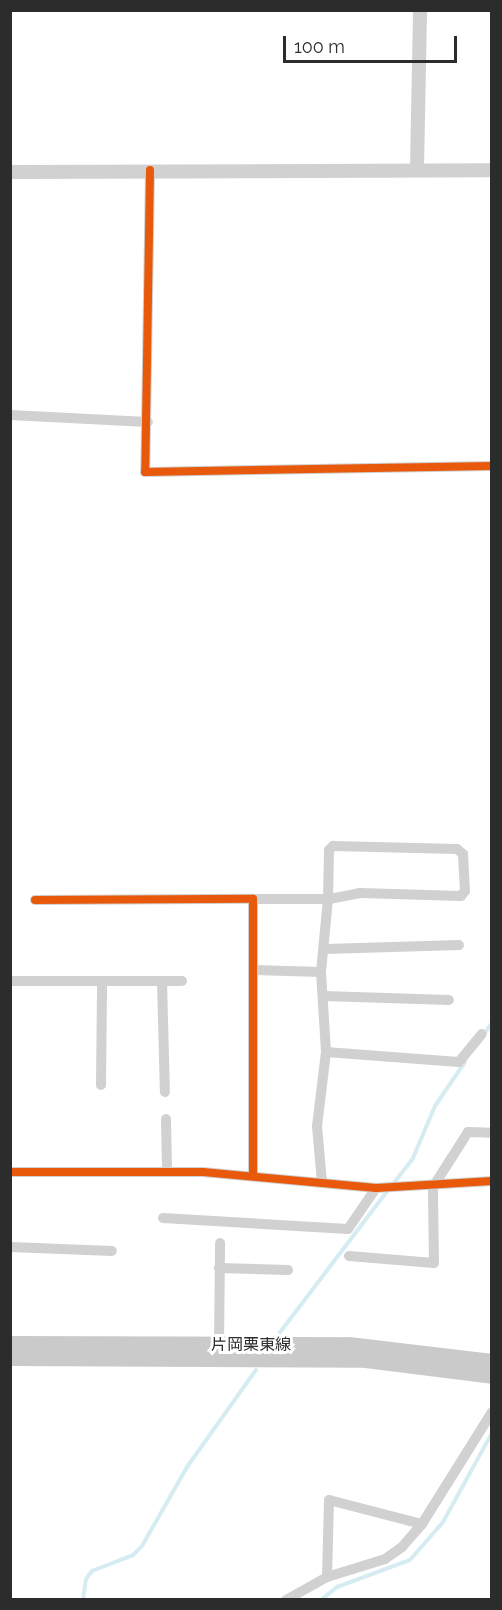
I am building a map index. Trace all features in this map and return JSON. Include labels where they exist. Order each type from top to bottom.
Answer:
[{"type":"main road","name":"片岡栗東線","points":[[10,1344],[349,1345],[492,1362]]},
{"type":"main road","name":"片岡栗東線","points":[[10,1358],[366,1360],[492,1376]]},
{"type":"street","points":[[417,170],[420,10]]},
{"type":"street","points":[[150,170],[148,422],[145,472],[492,466]]},
{"type":"street","points":[[10,172],[492,170]]},
{"type":"street","points":[[10,415],[148,422]]},
{"type":"street","points":[[35,900],[328,898],[360,893],[461,896],[465,891],[463,854],[457,849],[333,846],[329,850],[328,898],[327,948],[321,972],[326,1052],[317,1126],[322,1182]]},
{"type":"street","points":[[253,899],[253,1176]]},
{"type":"street","points":[[327,948],[459,945]]},
{"type":"street","points":[[253,970],[321,972]]},
{"type":"street","points":[[10,981],[182,981]]},
{"type":"street","points":[[101,1085],[102,981]]},
{"type":"street","points":[[162,981],[165,1092]]},
{"type":"street","points":[[323,996],[449,1000]]},
{"type":"street","points":[[326,1052],[459,1062],[482,1034]]},
{"type":"street","points":[[166,1119],[167,1172]]},
{"type":"street","points":[[349,1256],[434,1263],[433,1187],[468,1132],[492,1133]]},
{"type":"street","points":[[10,1172],[167,1172],[253,1176],[380,1188],[433,1187],[492,1181]]},
{"type":"street","points":[[163,1218],[348,1229],[380,1188]]},
{"type":"street","points":[[219,1345],[220,1243]]},
{"type":"street","points":[[10,1247],[112,1251]]},
{"type":"street","points":[[219,1268],[288,1270]]},
{"type":"street","points":[[286,1599],[304,1594],[327,1576],[385,1559],[422,1524],[492,1412]]},
{"type":"street","points":[[327,1576],[329,1500],[422,1524]]},
{"type":"waterway","points":[[484,1034],[492,1023]]},
{"type":"waterway","points":[[393,1184],[413,1158],[435,1106],[465,1062]]},
{"type":"waterway","points":[[278,1335],[388,1190]]},
{"type":"waterway","points":[[83,1600],[86,1579],[92,1571],[133,1555],[142,1546],[187,1467],[256,1370]]},
{"type":"waterway","points":[[321,1600],[337,1587],[410,1560],[443,1522],[492,1433]]},
{"type":"cycle path","points":[[150,170],[145,472],[492,466]]},
{"type":"cycle path","points":[[35,900],[253,899],[253,1176]]},
{"type":"cycle path","points":[[10,1172],[203,1172],[376,1188],[492,1181]]}]
